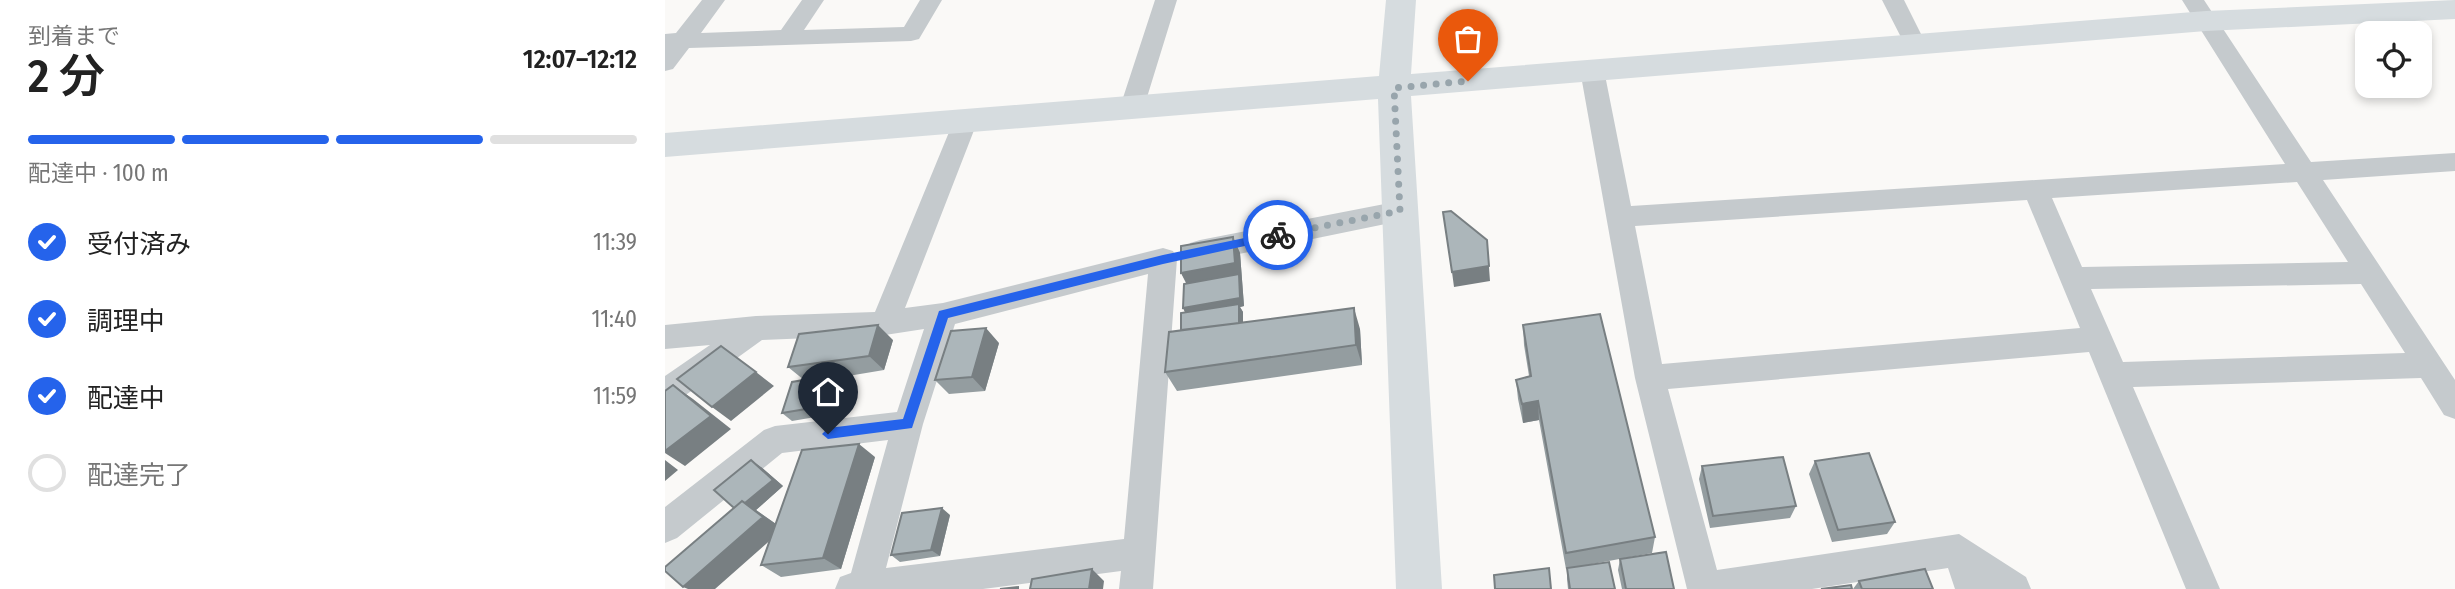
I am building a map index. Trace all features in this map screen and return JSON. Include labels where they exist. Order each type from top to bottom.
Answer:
[{"type":"street","points":[[665,63],[674,41],[714,0]]},
{"type":"street","points":[[787,38],[813,0]]},
{"type":"street","points":[[674,41],[911,34],[931,0]]},
{"type":"street","points":[[1132,107],[1166,0]]},
{"type":"street","points":[[1401,0],[1394,88],[1419,589]]},
{"type":"street","points":[[1893,0],[1915,44]]},
{"type":"street","points":[[665,145],[1915,44],[2200,11],[2361,6],[2455,9]]},
{"type":"street","points":[[2200,11],[2369,273],[2440,372],[2455,406]]},
{"type":"street","points":[[1593,69],[1650,378],[1704,588],[1959,550],[2014,589]]},
{"type":"street","points":[[884,323],[967,120]]},
{"type":"street","points":[[1620,217],[2455,162]]},
{"type":"street","points":[[2036,190],[2203,589]]},
{"type":"street","points":[[665,337],[756,328],[884,323],[943,315],[1163,259],[1400,211]]},
{"type":"street","points":[[1136,589],[1163,259]]},
{"type":"street","points":[[2075,278],[2369,273]]},
{"type":"street","points":[[943,315],[858,588],[1139,553]]},
{"type":"street","points":[[665,394],[756,328]]},
{"type":"street","points":[[1650,378],[2098,339]]},
{"type":"street","points":[[2113,375],[2440,372]]},
{"type":"street","points":[[665,527],[775,440],[908,424]]},
{"type":"street","points":[[1959,550],[1972,589]]},
{"type":"building","points":[[1451,211],[1487,240],[1489,266],[1452,272],[1443,212]]},
{"type":"building","points":[[1233,237],[1235,263],[1181,273],[1181,246]]},
{"type":"building","points":[[1239,274],[1240,298],[1183,308],[1184,284]]},
{"type":"building","points":[[1239,304],[1239,323],[1181,330],[1181,313]]},
{"type":"building","points":[[1354,308],[1356,345],[1165,372],[1169,332]]},
{"type":"building","points":[[1600,314],[1655,537],[1566,553],[1538,401],[1522,404],[1516,380],[1531,376],[1523,325]]},
{"type":"building","points":[[878,325],[869,356],[788,367],[799,334]]},
{"type":"building","points":[[986,328],[972,377],[935,380],[951,331]]},
{"type":"building","points":[[721,346],[756,372],[712,407],[677,379]]},
{"type":"building","points":[[845,373],[836,404],[782,413],[792,382]]},
{"type":"building","points":[[673,385],[711,416],[665,451],[665,391]]},
{"type":"building","points":[[859,444],[823,558],[761,565],[802,450]]},
{"type":"building","points":[[1869,453],[1895,522],[1838,530],[1815,461]]},
{"type":"building","points":[[1783,457],[1796,506],[1713,516],[1702,466]]},
{"type":"building","points":[[751,460],[773,480],[745,503],[742,501],[734,508],[714,490]]},
{"type":"building","points":[[742,501],[763,517],[683,587],[665,571],[665,567]]},
{"type":"building","points":[[942,508],[931,550],[891,555],[902,513]]},
{"type":"building","points":[[1666,552],[1674,589],[1626,589],[1620,559]]},
{"type":"building","points":[[1609,562],[1615,589],[1570,589],[1567,568]]},
{"type":"building","points":[[1549,568],[1551,589],[1495,589],[1494,575]]},
{"type":"building","points":[[1092,569],[1089,589],[1030,589],[1032,579]]},
{"type":"building","points":[[1925,569],[1933,589],[1862,589],[1859,581]]},
{"type":"building","points":[[1851,585],[1852,589],[1821,589]]},
{"type":"way so far","points":[[1278,235],[1400,211],[1394,88],[1468,81]]},
{"type":"route","points":[[828,434],[908,424],[943,315],[1163,259],[1278,235]]}]
